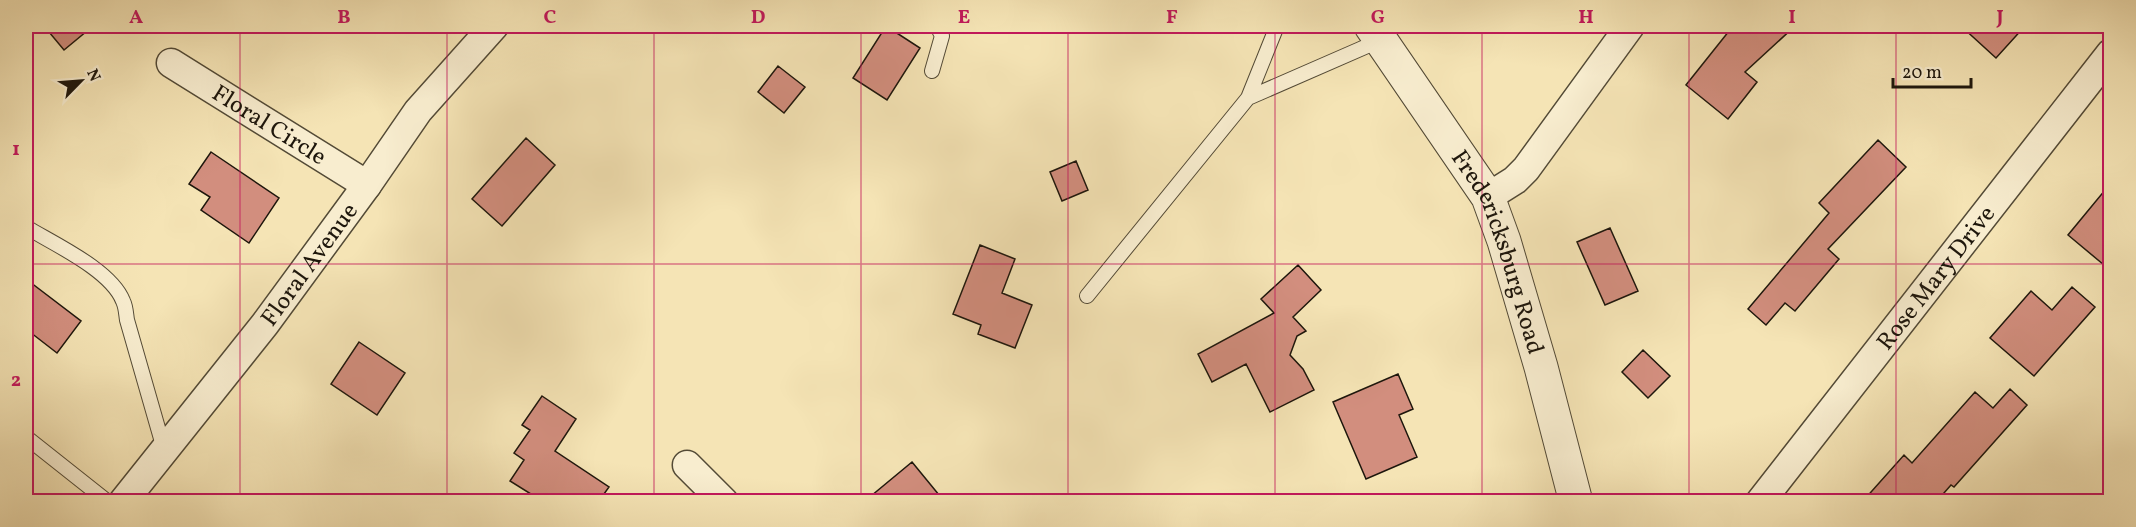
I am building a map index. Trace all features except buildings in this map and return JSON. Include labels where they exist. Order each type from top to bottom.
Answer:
[{"type":"street","name":"Floral Avenue","points":[[123,501],[265,324],[418,111],[494,26]]},
{"type":"street","points":[[1488,197],[1526,170],[1630,26]]},
{"type":"street","name":"Fredericksburg Road","points":[[1376,33],[1488,197],[1504,241],[1541,367],[1576,501]]},
{"type":"street","name":"Rose Mary Drive","points":[[1760,501],[2110,54]]},
{"type":"street","name":"Floral Circle","points":[[171,63],[367,185]]},
{"type":"street","points":[[687,465],[724,501]]},
{"type":"lane","points":[[932,71],[942,36],[937,26]]},
{"type":"lane","points":[[1087,296],[1248,98],[1277,26]]},
{"type":"lane","points":[[1248,98],[1376,33]]},
{"type":"lane","points":[[26,227],[102,273],[116,288],[124,302],[164,451]]},
{"type":"lane","points":[[26,437],[108,501]]}]
